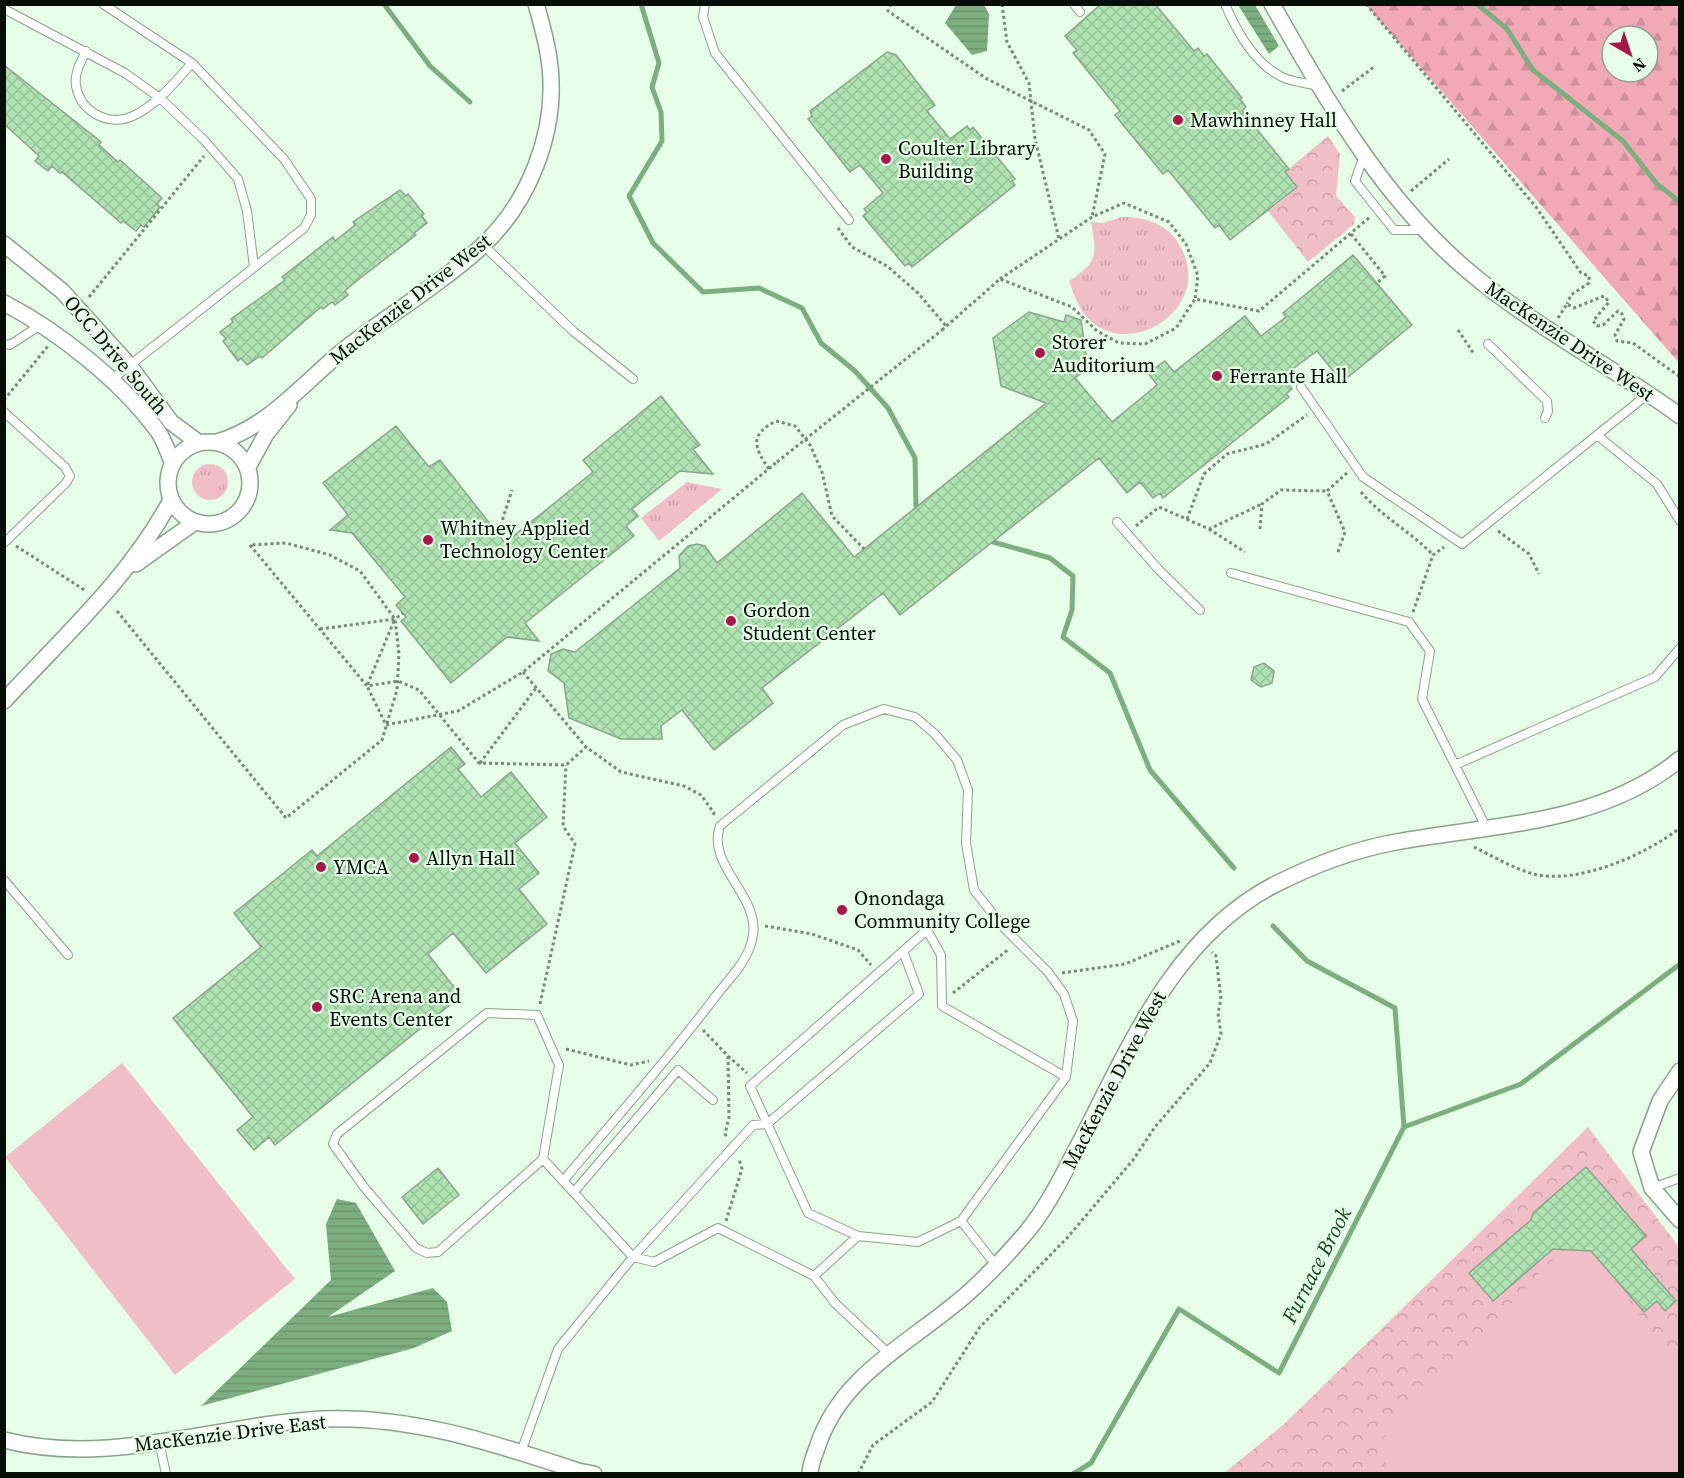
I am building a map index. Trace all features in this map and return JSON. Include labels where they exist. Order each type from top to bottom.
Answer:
[{"type":"street","name":"MacKenzie Drive West","points":[[217,442],[237,436],[255,425],[343,351],[483,245],[502,225],[518,202],[545,140],[551,68],[536,4]]},
{"type":"street","name":"MacKenzie Drive West","points":[[1272,4],[1364,155],[1396,199],[1425,230],[1482,283],[1549,332],[1680,416]]},
{"type":"street","name":"OCC Drive South","points":[[4,244],[62,291],[129,365],[171,422],[199,443]]},
{"type":"street","name":"OCC Drive South","points":[[4,303],[43,323],[111,380],[158,431],[173,464]]},
{"type":"street","name":"MacKenzie Drive West","points":[[248,467],[266,434],[305,384]]},
{"type":"street","points":[[217,442],[230,447],[241,456],[248,467],[250,491],[239,512],[218,524],[195,522],[180,514],[171,500],[168,482],[173,464],[187,449],[199,443],[217,442]]},
{"type":"street","points":[[4,701],[122,574],[154,532],[171,500]]},
{"type":"street","points":[[122,574],[195,522]]},
{"type":"street","name":"MacKenzie Drive West","points":[[810,1473],[824,1426],[850,1388],[889,1354],[968,1293],[1027,1232],[1065,1171],[1152,1004],[1170,978],[1202,942],[1256,896],[1322,862],[1394,842],[1487,829],[1594,807],[1631,792],[1680,759]]},
{"type":"street","points":[[1680,1071],[1660,1101],[1641,1152],[1652,1188],[1680,1220]]},
{"type":"street","name":"MacKenzie Drive East","points":[[4,1440],[36,1448],[93,1450],[321,1419],[397,1422],[472,1436],[594,1473]]},
{"type":"lane","points":[[103,4],[192,63],[284,159],[311,199],[311,215],[304,228],[111,380]]},
{"type":"lane","points":[[705,4],[703,17],[715,53],[849,220]]},
{"type":"lane","points":[[1074,4],[1080,12]]},
{"type":"lane","points":[[1226,4],[1235,26],[1258,57],[1281,76],[1320,86]]},
{"type":"lane","points":[[4,9],[86,51],[160,98],[211,148],[238,179],[247,211],[254,267]]},
{"type":"lane","points":[[86,51],[78,68],[76,86],[83,102],[96,115],[112,122],[131,117],[160,98],[192,63]]},
{"type":"lane","points":[[1364,155],[1355,181],[1394,230],[1425,230]]},
{"type":"lane","points":[[483,245],[573,330],[633,379]]},
{"type":"lane","points":[[4,344],[10,345],[43,323]]},
{"type":"lane","points":[[1488,344],[1547,401],[1548,411],[1545,418]]},
{"type":"lane","points":[[1301,387],[1363,477],[1462,544],[1648,394]]},
{"type":"lane","points":[[4,412],[65,467],[70,476],[66,483],[6,542]]},
{"type":"lane","points":[[1597,435],[1657,484],[1680,521]]},
{"type":"lane","points":[[1118,522],[1159,570],[1200,610]]},
{"type":"lane","points":[[1232,573],[1409,622],[1430,651],[1422,699],[1487,829]]},
{"type":"lane","points":[[1455,765],[1655,677],[1680,648]]},
{"type":"lane","points":[[563,1181],[696,1022],[741,963],[749,948],[753,924],[751,910],[717,844],[720,825],[843,725],[884,709],[915,717],[935,734],[957,760],[968,790],[966,843],[974,890],[1018,942],[1051,976],[1064,994],[1073,1020],[1066,1077],[961,1221],[918,1242],[858,1236],[808,1213],[750,1086],[927,930],[941,955],[942,1006],[1066,1077]]},
{"type":"lane","points":[[4,880],[68,955]]},
{"type":"lane","points":[[521,1452],[558,1349],[633,1257],[753,1125],[767,1124],[919,994],[903,951]]},
{"type":"lane","points":[[488,1013],[537,1015],[548,1044],[559,1065],[543,1159],[438,1251],[427,1253],[416,1248],[358,1179],[333,1144],[337,1134],[488,1013]]},
{"type":"lane","points":[[574,1192],[678,1071],[713,1100]]},
{"type":"lane","points":[[543,1159],[633,1257],[654,1262],[718,1228],[814,1276],[835,1303],[889,1354]]},
{"type":"lane","points":[[1652,1188],[1680,1178]]},
{"type":"lane","points":[[961,1221],[995,1264]]},
{"type":"lane","points":[[814,1276],[858,1236]]},
{"type":"lane","points":[[159,1441],[166,1473]]},
{"type":"path","points":[[891,4],[888,11],[987,79],[1089,130],[1105,153],[1092,217]]},
{"type":"path","points":[[1002,4],[1007,42],[1029,83],[1035,139],[1059,239]]},
{"type":"path","points":[[1366,4],[1536,207],[1581,273],[1589,276],[1589,283],[1571,295],[1549,332]]},
{"type":"path","points":[[1329,100],[1374,67]]},
{"type":"path","points":[[79,309],[211,148]]},
{"type":"path","points":[[1396,199],[1414,189],[1449,159]]},
{"type":"path","points":[[387,725],[458,711],[522,672],[777,462],[942,330],[1000,279],[1092,217],[1124,203],[1169,222],[1186,244],[1198,276],[1195,299],[1176,328],[1145,344],[1119,343],[1097,330],[1072,306],[1000,279]]},
{"type":"path","points":[[838,207],[835,222],[852,247],[887,266],[918,293],[946,326]]},
{"type":"path","points":[[1195,299],[1259,311],[1378,210]]},
{"type":"path","points":[[1351,234],[1385,276],[1377,283]]},
{"type":"path","points":[[1567,304],[1574,308],[1604,296],[1609,302],[1593,321],[1597,326],[1603,325],[1618,312],[1622,314],[1624,319],[1615,335],[1617,341],[1633,343],[1680,378]]},
{"type":"path","points":[[1458,330],[1474,354]]},
{"type":"path","points":[[4,400],[57,335]]},
{"type":"path","points":[[1187,519],[1204,474],[1227,454],[1266,444],[1316,408]]},
{"type":"path","points":[[769,469],[757,451],[757,438],[765,426],[776,421],[795,426],[810,445],[822,472],[832,516],[864,549]]},
{"type":"path","points":[[1209,529],[1262,504],[1281,490],[1327,491],[1356,466]]},
{"type":"path","points":[[1346,474],[1353,483]]},
{"type":"path","points":[[497,537],[512,490]]},
{"type":"path","points":[[1327,491],[1345,532],[1338,552]]},
{"type":"path","points":[[1360,491],[1374,508],[1415,536],[1433,555]]},
{"type":"path","points":[[1260,529],[1262,504]]},
{"type":"path","points":[[1127,533],[1159,507],[1209,529],[1245,552]]},
{"type":"path","points":[[1487,523],[1529,555],[1539,574]]},
{"type":"path","points":[[1409,622],[1433,555],[1455,539]]},
{"type":"path","points":[[6,542],[90,593]]},
{"type":"path","points":[[117,611],[147,644],[286,818],[382,740],[387,725],[398,681],[399,654],[395,619],[360,571],[330,555],[286,543],[250,545],[367,686],[387,725]]},
{"type":"path","points":[[320,629],[395,619],[403,613]]},
{"type":"path","points":[[367,686],[395,619]]},
{"type":"path","points":[[522,672],[586,747],[621,772],[684,786],[701,795],[714,813],[710,821]]},
{"type":"path","points":[[367,686],[398,681],[419,690],[441,714],[479,764]]},
{"type":"path","points":[[479,764],[536,688]]},
{"type":"path","points":[[479,764],[566,765],[586,747]]},
{"type":"path","points":[[537,1015],[575,844],[563,825],[566,765]]},
{"type":"path","points":[[1459,833],[1472,846],[1534,874],[1580,875],[1663,841],[1680,828]]},
{"type":"path","points":[[753,924],[812,934],[858,950],[878,973]]},
{"type":"path","points":[[1051,976],[1125,963],[1185,937]]},
{"type":"path","points":[[942,1006],[958,987],[1018,942]]},
{"type":"path","points":[[858,1473],[873,1445],[932,1402],[980,1327],[1066,1238],[1133,1160],[1155,1127],[1210,1063],[1221,1034],[1218,1012],[1221,999],[1216,956],[1202,942]]},
{"type":"path","points":[[696,1022],[756,1081]]},
{"type":"path","points":[[548,1044],[631,1065],[652,1060]]},
{"type":"path","points":[[729,1056],[729,1117],[725,1134],[735,1147],[742,1169],[726,1222],[731,1235]]},
{"type":"green space","points":[[1366,5],[1679,5],[1679,363]]},
{"type":"green space","points":[[1328,136],[1340,154],[1336,196],[1355,217],[1354,224],[1308,262],[1268,211],[1286,197],[1285,172]]},
{"type":"green space","points":[[1121,217],[1145,220],[1166,229],[1177,241],[1188,266],[1186,290],[1176,309],[1159,324],[1138,333],[1116,333],[1096,325],[1079,306],[1069,281],[1086,268],[1093,257],[1094,242],[1091,222],[1103,223]]},
{"type":"green space","points":[[210,464],[222,470],[228,482],[222,494],[210,500],[198,494],[192,482],[198,470]]},
{"type":"green space","points":[[687,482],[722,489],[659,541],[641,518]]},
{"type":"green space","points":[[122,1063],[295,1279],[175,1375],[5,1157]]},
{"type":"green space","points":[[1588,1127],[1679,1247],[1679,1473],[1223,1474],[1283,1425]]},
{"type":"green space","points":[[1559,1253],[1597,1256],[1679,1370],[1679,1473],[1389,1473],[1377,1445]]},
{"type":"shaded area","points":[[956,5],[984,5],[989,14],[987,51],[972,55],[945,23]]},
{"type":"shaded area","points":[[1238,5],[1255,5],[1279,46],[1269,54]]},
{"type":"shaded area","points":[[337,1199],[356,1203],[395,1271],[328,1317],[433,1288],[447,1302],[452,1331],[414,1348],[201,1406],[331,1280],[326,1224]]},
{"type":"building","name":"Mawhinney Hall","points":[[1101,4],[1155,4],[1194,51],[1198,48],[1204,56],[1207,54],[1242,98],[1240,99],[1246,107],[1242,111],[1289,169],[1285,172],[1297,187],[1230,240],[1219,225],[1215,228],[1168,170],[1163,174],[1115,115],[1120,111],[1073,53],[1077,50],[1065,36]]},
{"type":"building","name":"Coulter Library Building","points":[[887,52],[896,55],[935,105],[927,111],[950,139],[967,126],[970,130],[973,127],[1015,179],[1012,181],[1015,185],[912,267],[909,263],[905,266],[863,216],[867,212],[864,209],[883,193],[860,165],[850,172],[808,119],[812,116],[810,111]]},
{"type":"building","points":[[4,65],[101,142],[99,145],[118,162],[120,160],[162,198],[157,204],[160,207],[144,227],[141,225],[136,231],[123,221],[121,223],[62,172],[60,173],[52,166],[48,171],[35,161],[39,156],[4,124]]},
{"type":"building","points":[[400,190],[406,196],[408,194],[424,214],[422,216],[427,223],[414,233],[416,235],[354,283],[345,291],[348,295],[335,305],[332,302],[323,309],[321,307],[262,358],[260,356],[247,365],[241,358],[238,361],[223,341],[226,339],[220,332],[233,322],[231,319],[285,280],[282,277],[333,237],[335,241],[355,225],[353,222]]},
{"type":"building","points":[[1353,255],[1412,325],[1342,382],[1317,351],[1282,377],[1292,389],[1286,394],[1289,397],[1163,498],[1160,493],[1153,498],[1140,482],[1127,493],[1099,458],[900,615],[883,593],[762,688],[773,703],[714,750],[682,710],[661,726],[662,739],[621,739],[569,718],[564,683],[548,671],[551,654],[563,649],[575,652],[680,568],[679,556],[688,546],[697,544],[705,546],[717,563],[802,493],[854,557],[1046,403],[1001,386],[993,338],[1029,312],[1064,322],[1066,315],[1081,320],[1088,368],[1075,378],[1112,422],[1157,385],[1148,373],[1165,361],[1174,372],[1245,316],[1261,336],[1286,317],[1283,313]]},
{"type":"building","name":"Whitney Applied Technology Center","points":[[661,396],[700,445],[693,449],[713,474],[680,471],[632,509],[638,516],[626,526],[634,536],[525,623],[539,641],[507,637],[451,683],[401,621],[406,617],[396,605],[405,597],[352,533],[330,530],[348,515],[323,483],[396,426],[429,467],[440,460],[505,543],[593,472],[583,460]]},
{"type":"building","points":[[1264,663],[1274,671],[1272,683],[1261,687],[1251,680],[1254,667]]},
{"type":"building","points":[[451,747],[465,764],[458,769],[481,797],[511,772],[547,817],[515,843],[539,873],[519,889],[547,924],[486,973],[453,933],[428,954],[461,996],[275,1145],[269,1137],[254,1150],[237,1130],[253,1117],[173,1018],[261,947],[234,913],[312,850],[317,856]]},
{"type":"building","points":[[1586,1167],[1646,1236],[1631,1249],[1676,1301],[1665,1311],[1657,1301],[1644,1312],[1591,1251],[1553,1249],[1493,1301],[1469,1273],[1531,1220],[1533,1213]]},
{"type":"building","points":[[438,1168],[459,1195],[423,1224],[402,1197]]},
{"type":"waterway","name":"Furnace Brook","points":[[384,4],[430,66],[470,102]]},
{"type":"waterway","name":"Furnace Brook","points":[[641,4],[659,63],[652,87],[661,112],[662,141],[629,196],[653,243],[703,292],[759,288],[802,308],[821,343],[855,371],[888,408],[915,458],[916,506],[921,509]]},
{"type":"waterway","points":[[1477,4],[1507,29],[1533,70],[1623,141],[1657,184],[1680,202]]},
{"type":"waterway","name":"Furnace Brook","points":[[986,540],[1050,558],[1073,576],[1072,610],[1063,637],[1110,673],[1150,770],[1234,868]]},
{"type":"waterway","name":"Furnace Brook","points":[[1073,1474],[1091,1463],[1179,1309],[1279,1373],[1404,1127],[1395,1008],[1307,961],[1273,926]]},
{"type":"waterway","points":[[1404,1127],[1521,1084],[1680,964]]},
{"type":"place","name":"Mawhinney Hall","points":[[1178,120]]},
{"type":"place","name":"Coulter Library Building","points":[[886,159]]},
{"type":"place","name":"Storer Auditorium","points":[[1040,353]]},
{"type":"place","name":"Ferrante Hall","points":[[1217,376]]},
{"type":"place","name":"Whitney Applied Technology Center","points":[[428,540]]},
{"type":"place","name":"Gordon Student Center","points":[[731,621]]},
{"type":"place","name":"Allyn Hall","points":[[414,858]]},
{"type":"place","name":"YMCA","points":[[321,867]]},
{"type":"place","name":"Onondaga Community College","points":[[842,910]]},
{"type":"place","name":"SRC Arena and Events Center","points":[[317,1007]]}]
